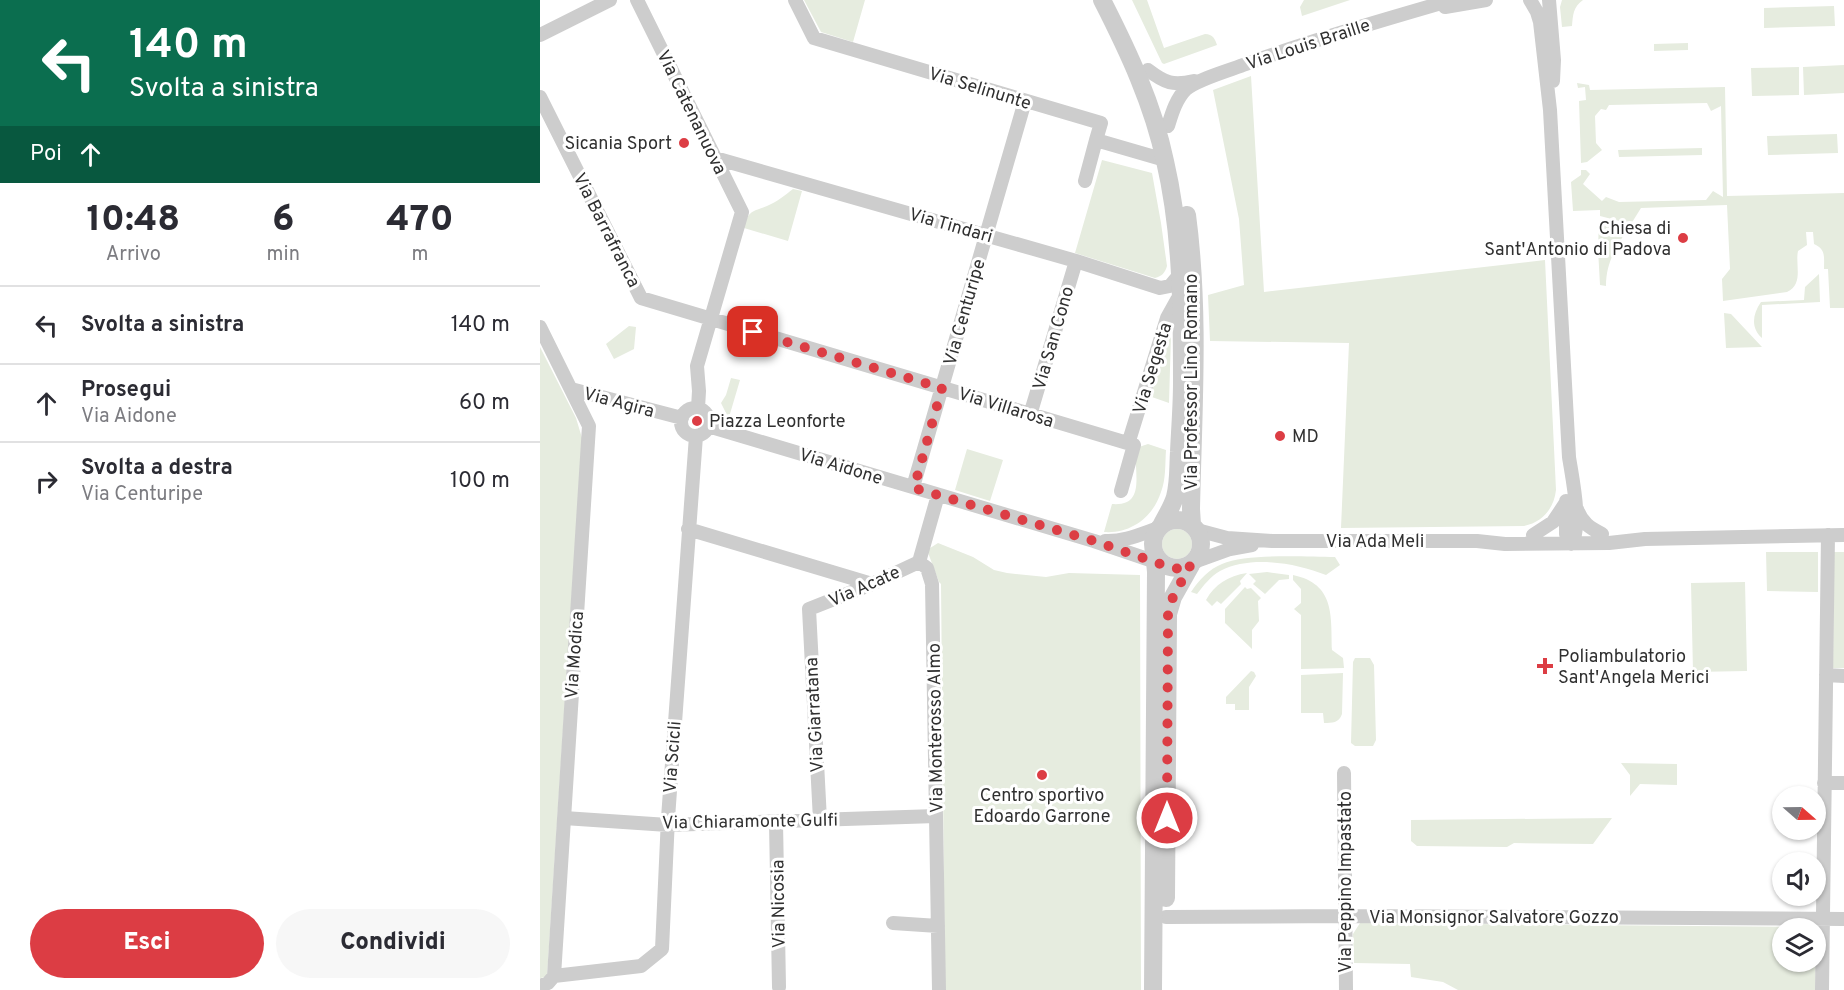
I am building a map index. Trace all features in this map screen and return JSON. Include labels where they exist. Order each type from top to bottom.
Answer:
[{"type":"street","points":[[540,35],[610,0]]},
{"type":"street","name":"Via Catenanuova","points":[[637,0],[742,212],[710,319]]},
{"type":"street","name":"Via Selinunte","points":[[795,0],[814,38],[1101,123],[1096,140]]},
{"type":"street","name":"Via Professor Lino Romano","points":[[1102,0],[1132,61],[1155,126],[1165,160],[1174,211],[1181,296],[1182,401],[1178,476],[1174,501],[1160,527]]},
{"type":"street","name":"Via Professor Lino Romano","points":[[1115,0],[1148,70],[1168,126],[1184,194],[1190,240],[1195,349],[1191,498],[1194,527]]},
{"type":"street","points":[[1407,13],[1452,0]]},
{"type":"street","points":[[1407,13],[1486,0]]},
{"type":"street","points":[[1530,0],[1541,0]]},
{"type":"street","points":[[1530,0],[1540,22],[1550,110],[1569,457],[1571,538]]},
{"type":"street","points":[[1549,0],[1554,60],[1550,110]]},
{"type":"street","name":"Via Louis Braille","points":[[1211,77],[1305,43],[1407,13]]},
{"type":"street","points":[[1148,70],[1160,79],[1181,85],[1211,77]]},
{"type":"street","points":[[1168,126],[1179,97],[1187,88],[1211,77]]},
{"type":"street","name":"Via Barrafranca","points":[[540,97],[641,298],[710,319]]},
{"type":"street","name":"Via Centuripe","points":[[914,488],[1025,101]]},
{"type":"street","points":[[1085,181],[1096,140],[1165,160]]},
{"type":"street","name":"Via Tindari","points":[[715,158],[1076,261],[1160,288],[1170,286],[1180,274]]},
{"type":"street","name":"Via San Cono","points":[[1030,415],[1076,261]]},
{"type":"street","name":"Via Segesta","points":[[1121,491],[1134,445],[1128,444],[1167,318],[1181,296]]},
{"type":"street","points":[[699,408],[697,366],[710,319]]},
{"type":"street","name":"Via Villarosa","points":[[710,319],[1128,444]]},
{"type":"street","name":"Via Modica","points":[[540,327],[589,426],[554,976]]},
{"type":"street","name":"Via Agira","points":[[571,389],[682,418]]},
{"type":"street","points":[[589,426],[591,411],[601,397]]},
{"type":"street","points":[[699,408],[708,417],[708,426],[703,433],[696,435],[688,433],[681,423],[682,418],[690,409],[699,408]]},
{"type":"street","name":"Via Aidone","points":[[708,426],[1158,560]]},
{"type":"street","name":"Via Scicli","points":[[554,976],[641,966],[662,949],[668,825],[696,435]]},
{"type":"street","points":[[919,562],[938,495]]},
{"type":"street","points":[[1571,504],[1586,525],[1602,534]]},
{"type":"street","points":[[1533,535],[1553,522],[1571,504]]},
{"type":"street","points":[[1094,541],[1114,542],[1142,534],[1168,521],[1176,520],[1227,538],[1272,541]]},
{"type":"street","points":[[1153,990],[1158,560],[1153,538],[1160,527]]},
{"type":"street","points":[[1165,990],[1168,614],[1173,597],[1197,558],[1201,546],[1200,535],[1194,527]]},
{"type":"street","points":[[688,529],[872,584]]},
{"type":"street","points":[[1477,541],[1505,544],[1602,534],[1645,539]]},
{"type":"street","points":[[1477,541],[1533,535],[1610,543],[1645,539],[1844,535]]},
{"type":"street","points":[[1823,918],[1827,535]]},
{"type":"street","points":[[1158,560],[1169,567],[1180,569],[1230,549],[1272,541]]},
{"type":"street","name":"Via Ada Meli","points":[[1272,541],[1477,541]]},
{"type":"street","name":"Via Acate","points":[[809,609],[919,562]]},
{"type":"street","name":"Via Monterosso Almo","points":[[919,562],[927,568],[932,584],[939,990]]},
{"type":"street","name":"Via Giarratana","points":[[809,609],[820,820]]},
{"type":"street","points":[[1826,675],[1844,675]]},
{"type":"street","name":"Via Peppino Impastato","points":[[1344,773],[1346,990]]},
{"type":"street","points":[[1824,783],[1844,783]]},
{"type":"street","name":"Via Chiaramonte Gulfi","points":[[564,818],[668,825],[936,816]]},
{"type":"street","name":"Via Nicosia","points":[[776,822],[779,987]]},
{"type":"street","name":"Via Monsignor Salvatore Gozzo","points":[[1166,917],[1772,920]]},
{"type":"street","name":"Via Monsignor Salvatore Gozzo","points":[[1826,920],[1844,920]]},
{"type":"street","points":[[893,923],[938,926]]},
{"type":"street","points":[[1822,972],[1822,990]]},
{"type":"street","points":[[540,986],[548,983],[554,976]]},
{"type":"shaded area","points":[[804,0],[865,0],[853,42],[821,32]]},
{"type":"shaded area","points":[[1132,0],[1147,0],[1164,48],[1205,34],[1212,36],[1217,45],[1162,63]]},
{"type":"shaded area","points":[[1304,0],[1350,0],[1302,16],[1300,7]]},
{"type":"shaded area","points":[[1562,0],[1583,0],[1575,8],[1572,26],[1562,27],[1560,7]]},
{"type":"shaded area","points":[[1834,6],[1835,26],[1764,28],[1764,8]]},
{"type":"shaded area","points":[[1688,43],[1688,50],[1654,51],[1654,44]]},
{"type":"shaded area","points":[[1844,65],[1844,93],[1804,95],[1803,67]]},
{"type":"shaded area","points":[[1799,67],[1799,95],[1752,96],[1751,68]]},
{"type":"shaded area","points":[[1251,76],[1264,292],[1545,260],[1556,490],[1553,503],[1542,518],[1524,526],[1341,528],[1349,343],[1210,341],[1208,295],[1244,285],[1239,219],[1213,90]]},
{"type":"shaded area","points":[[1577,83],[1589,85],[1590,90],[1725,87],[1727,196],[1844,193],[1844,308],[1830,308],[1828,269],[1824,269],[1824,254],[1821,248],[1814,244],[1813,232],[1806,232],[1807,245],[1798,251],[1798,274],[1792,289],[1787,292],[1723,301],[1722,279],[1730,269],[1727,205],[1641,208],[1631,224],[1600,216],[1600,210],[1573,211],[1571,182],[1581,175],[1581,170],[1586,170],[1590,174],[1583,184],[1602,201],[1606,197],[1619,202],[1706,200],[1713,191],[1723,197],[1721,106],[1711,111],[1707,103],[1609,105],[1606,110],[1601,109],[1595,116],[1596,143],[1602,150],[1587,162],[1581,163],[1579,101],[1586,100],[1585,87],[1578,88]]},
{"type":"shaded area","points":[[1837,134],[1838,153],[1768,155],[1767,136]]},
{"type":"shaded area","points":[[1702,148],[1702,155],[1619,157],[1618,150]]},
{"type":"shaded area","points":[[1102,160],[1152,173],[1167,266],[1160,276],[1155,278],[1075,253]]},
{"type":"shaded area","points":[[793,189],[802,191],[788,241],[744,228],[751,212],[774,202]]},
{"type":"shaded area","points":[[1599,221],[1628,228],[1610,262],[1606,286],[1600,285]]},
{"type":"shaded area","points":[[1819,274],[1820,302],[1762,305],[1762,338],[1754,326],[1756,312],[1761,302],[1804,300],[1805,287]]},
{"type":"shaded area","points":[[1724,313],[1731,314],[1762,347],[1726,348]]},
{"type":"shaded area","points":[[629,326],[636,327],[634,349],[614,359],[606,344]]},
{"type":"shaded area","points":[[1167,335],[1171,335],[1169,403],[1149,396]]},
{"type":"shaded area","points":[[540,347],[576,418],[582,438],[547,977],[540,978]]},
{"type":"shaded area","points":[[731,378],[740,380],[727,424],[727,415],[721,403]]},
{"type":"shaded area","points":[[1148,444],[1166,450],[1164,482],[1153,509],[1132,527],[1104,532],[1112,504],[1121,504],[1132,498],[1136,487],[1136,461],[1139,447]]},
{"type":"shaded area","points":[[967,449],[1003,460],[990,501],[955,490]]},
{"type":"shaded area","points":[[1177,529],[1188,533],[1192,544],[1188,555],[1177,559],[1166,555],[1162,544],[1166,533]]},
{"type":"shaded area","name":"Centro sportivo Edoardo Garrone","points":[[938,543],[973,557],[994,570],[1007,573],[1046,577],[1069,573],[1140,575],[1141,990],[945,990],[941,584],[927,550]]},
{"type":"shaded area","points":[[1766,552],[1818,552],[1818,592],[1767,591]]},
{"type":"shaded area","points":[[1834,552],[1844,552],[1844,668],[1833,668]]},
{"type":"shaded area","points":[[1277,556],[1335,557],[1340,565],[1326,575],[1301,567],[1273,562],[1232,566],[1213,576],[1197,594],[1191,592],[1201,579],[1217,566],[1233,561]]},
{"type":"shaded area","points":[[1267,572],[1289,575],[1289,579],[1279,580],[1265,594],[1253,584],[1256,581],[1249,574]]},
{"type":"shaded area","points":[[1247,573],[1240,581],[1241,584],[1221,604],[1217,601],[1212,606],[1206,600],[1223,582]]},
{"type":"shaded area","points":[[1293,575],[1307,579],[1324,593],[1330,613],[1332,650],[1343,658],[1344,668],[1301,669],[1301,615],[1294,609],[1301,603],[1301,589],[1293,580]]},
{"type":"shaded area","points":[[1745,582],[1747,671],[1693,672],[1691,583]]},
{"type":"shaded area","points":[[1245,587],[1251,588],[1261,598],[1258,601],[1259,621],[1252,630],[1252,649],[1225,623],[1225,609]]},
{"type":"shaded area","points":[[1355,658],[1370,658],[1374,665],[1376,740],[1373,746],[1355,746],[1351,743],[1353,662]]},
{"type":"shaded area","points":[[1251,671],[1256,676],[1249,687],[1249,710],[1235,710],[1235,704],[1226,704],[1226,697]]},
{"type":"shaded area","points":[[1343,673],[1342,714],[1337,721],[1324,723],[1323,713],[1301,713],[1301,675]]},
{"type":"shaded area","points":[[1621,763],[1677,764],[1677,785],[1640,784],[1630,796],[1630,775]]},
{"type":"shaded area","points":[[1612,818],[1593,844],[1514,843],[1507,847],[1417,846],[1411,841],[1411,820]]},
{"type":"shaded area","points":[[1360,923],[1772,927],[1772,972],[1815,972],[1815,990],[1458,990],[1443,982],[1411,977],[1410,964],[1354,963],[1353,934]]},
{"type":"place","name":"Sicania Sport","points":[[684,143]]},
{"type":"place","name":"Chiesa di Sant'Antonio di Padova","points":[[1683,238]]},
{"type":"place","name":"Piazza Leonforte","points":[[697,421]]},
{"type":"place","name":"MD","points":[[1280,436]]},
{"type":"place","name":"Poliambulatorio Sant'Angela Merici","points":[[1545,666]]},
{"type":"place","name":"Centro sportivo Edoardo Garrone","points":[[1042,775]]},
{"type":"route","points":[[753,332],[942,388],[914,488],[1094,541],[1174,569],[1191,564],[1173,597],[1168,614],[1167,818]]}]
